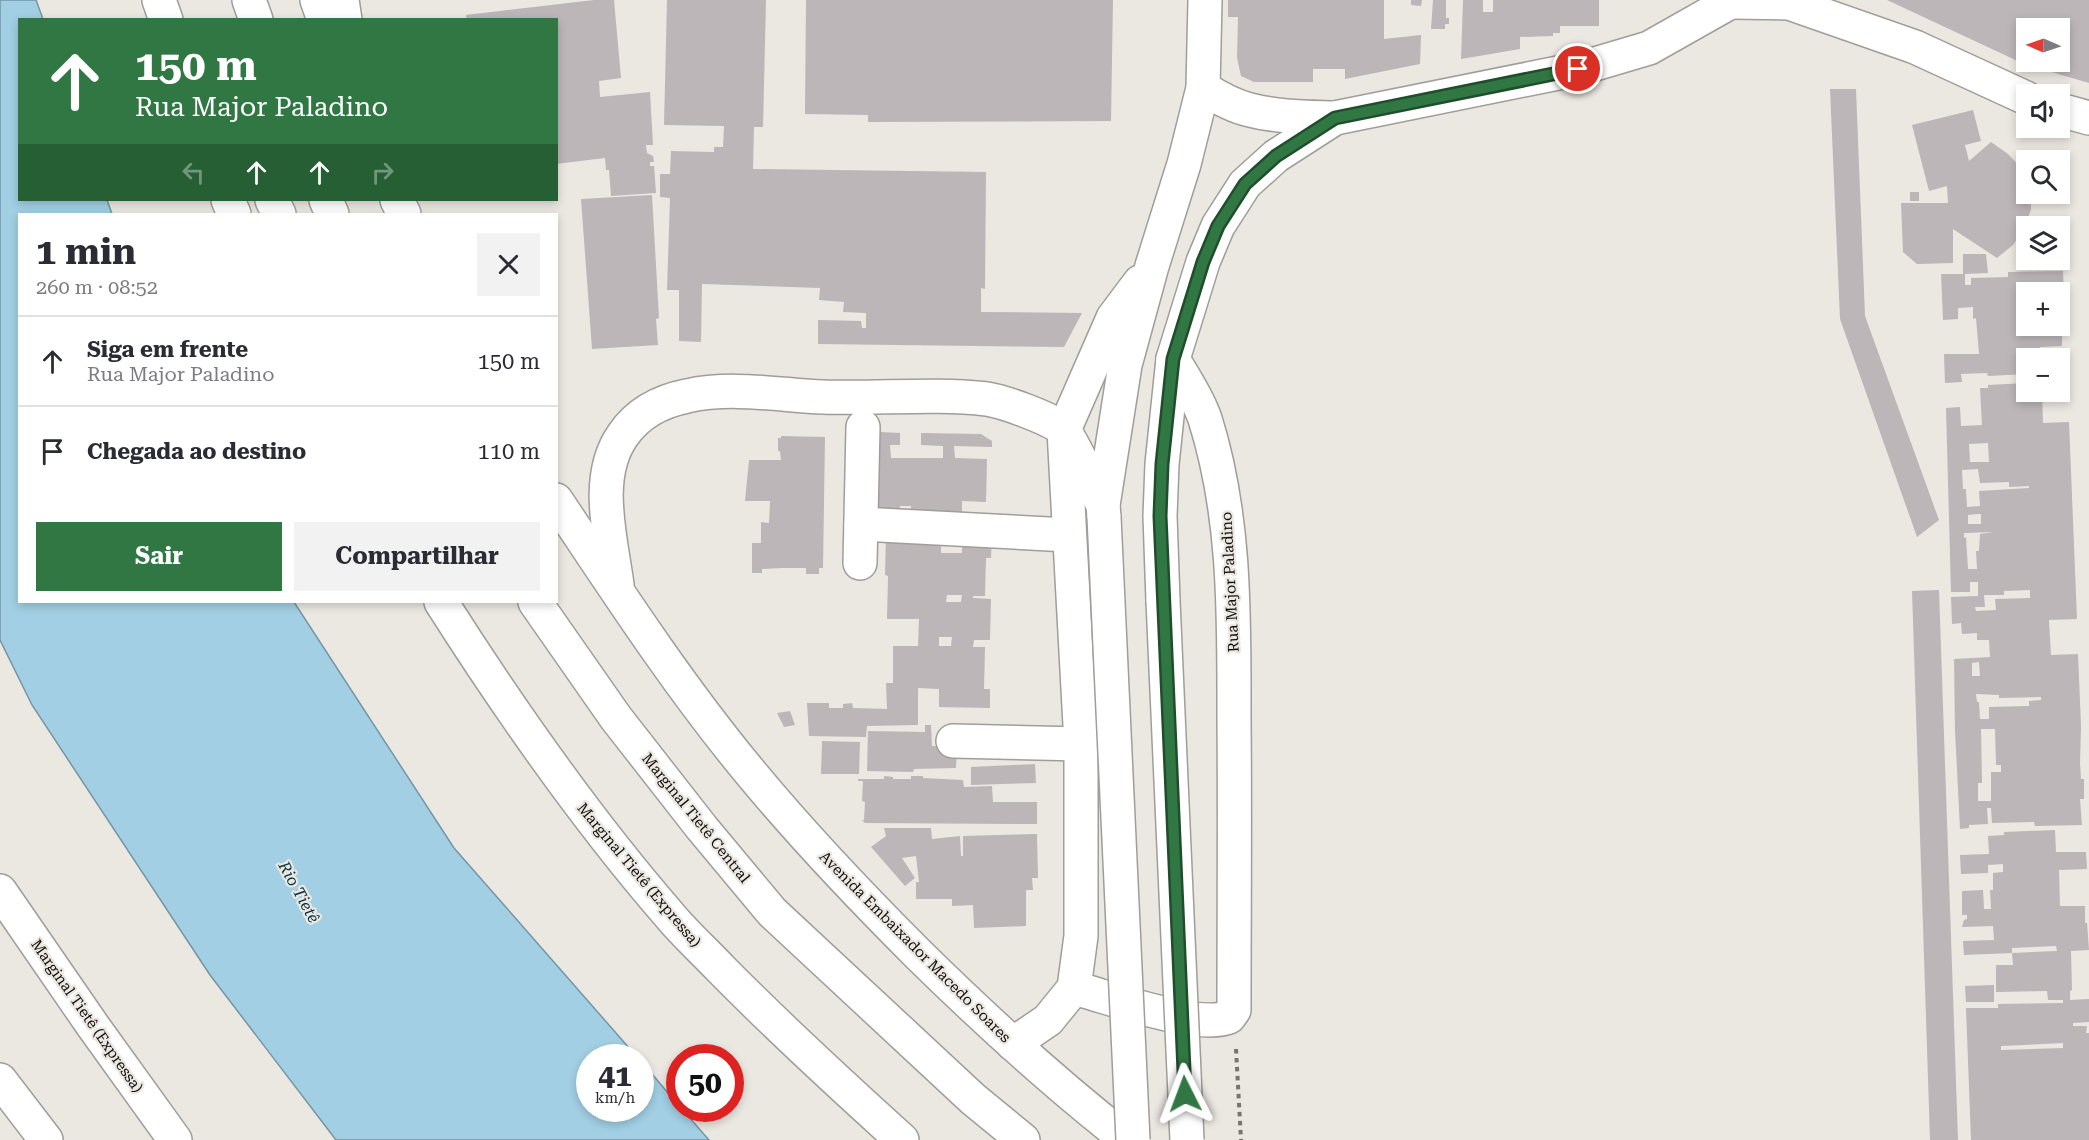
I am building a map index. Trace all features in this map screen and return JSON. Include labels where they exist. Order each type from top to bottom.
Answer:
[{"type":"main road","points":[[159,0],[165,18]]},
{"type":"main road","points":[[249,0],[255,18]]},
{"type":"main road","points":[[317,0],[323,18]]},
{"type":"main road","points":[[342,0],[345,18]]},
{"type":"main road","points":[[1133,1140],[1103,511],[1125,365],[1152,266],[1184,164],[1203,88],[1205,0]]},
{"type":"main road","points":[[1203,88],[1223,100],[1249,110],[1335,118],[1578,69],[1649,48],[1734,1],[1788,1],[1915,47],[2016,93]]},
{"type":"main road","points":[[2070,113],[2089,118]]},
{"type":"main road","points":[[1187,1140],[1160,516],[1173,359],[1203,262],[1218,226],[1245,184],[1276,156],[1335,118]]},
{"type":"main road","points":[[1013,1044],[1048,1020],[1074,988],[1081,936],[1081,744],[1064,430],[1113,318],[1152,266]]},
{"type":"main road","name":"Rua Major Paladino","points":[[1173,359],[1204,416],[1219,470],[1227,512],[1234,640],[1234,1010]]},
{"type":"main road","points":[[618,593],[605,499],[610,463],[622,436],[640,416],[664,402],[689,395],[720,393],[987,399],[1011,405],[1064,430],[1103,511]]},
{"type":"main road","points":[[860,563],[863,427]]},
{"type":"main road","name":"Avenida Embaixador Macedo Soares","points":[[558,503],[658,652],[745,766],[841,877],[1013,1044],[1082,1105],[1127,1140]]},
{"type":"main road","points":[[861,525],[1068,535]]},
{"type":"main road","name":"Marginal Tietê (Expressa)","points":[[442,603],[552,769],[612,847],[672,918],[819,1065],[902,1140]]},
{"type":"main road","name":"Marginal Tietê Central","points":[[536,603],[616,718],[702,828],[772,912],[973,1099],[1023,1140]]},
{"type":"main road","points":[[953,741],[1081,744]]},
{"type":"main road","name":"Marginal Tietê (Expressa)","points":[[0,891],[175,1140]]},
{"type":"main road","points":[[0,927],[33,957],[54,969]]},
{"type":"main road","points":[[1074,988],[1152,1011],[1210,1021],[1229,1017],[1234,1010]]},
{"type":"main road","points":[[0,1080],[46,1140]]},
{"type":"path","points":[[1234,1010],[1240,1140]]},
{"type":"water","name":"Rio Tietê","points":[[0,0],[36,0],[43,18],[18,18],[18,201],[107,201],[112,213],[18,213],[18,603],[295,603],[454,848],[626,1044],[576,1044],[576,1122],[654,1122],[654,1076],[666,1091],[666,1122],[693,1122],[709,1140],[336,1140],[210,975],[32,705],[0,640]]},
{"type":"building","points":[[594,0],[614,0],[621,78],[599,81],[600,97],[650,92],[653,145],[646,145],[647,153],[653,156],[654,162],[650,162],[650,166],[654,166],[656,193],[611,196],[609,170],[606,170],[605,158],[558,164],[558,18],[467,18],[466,15]]},
{"type":"building","points":[[667,0],[766,0],[763,127],[754,127],[753,169],[986,172],[985,289],[981,288],[981,312],[1082,313],[1064,347],[818,344],[818,320],[861,321],[862,328],[866,328],[866,313],[843,312],[844,302],[819,300],[820,288],[702,284],[701,342],[679,341],[679,290],[667,290],[670,198],[660,197],[660,174],[670,174],[671,151],[714,152],[714,147],[723,147],[724,126],[664,125]]},
{"type":"building","points":[[806,0],[1113,0],[1111,121],[868,122],[868,115],[805,114]]},
{"type":"building","points":[[1228,0],[1384,0],[1384,39],[1421,35],[1420,64],[1345,79],[1345,69],[1313,69],[1313,82],[1254,82],[1241,76],[1237,58],[1238,17],[1228,17]]},
{"type":"building","points":[[1411,0],[1422,0],[1421,6],[1411,5]]},
{"type":"building","points":[[1433,0],[1446,0],[1446,18],[1449,18],[1449,24],[1445,24],[1445,29],[1431,29]]},
{"type":"building","points":[[1463,0],[1483,0],[1483,12],[1493,12],[1493,0],[1599,0],[1599,26],[1560,26],[1560,33],[1553,33],[1553,36],[1520,37],[1520,49],[1461,59]]},
{"type":"building","points":[[1887,0],[2089,0],[2089,83],[2051,72],[2070,72],[2070,18],[2016,18],[2016,60]]},
{"type":"building","points":[[1830,89],[1856,89],[1865,316],[1939,520],[1917,537],[1840,319]]},
{"type":"building","points":[[1973,110],[1981,141],[1965,145],[1969,161],[1991,142],[2016,163],[2016,204],[2031,204],[2031,210],[2029,216],[2016,216],[2016,240],[1997,258],[1953,229],[1953,263],[1917,264],[1903,252],[1901,203],[1948,203],[1947,186],[1929,191],[1912,125]]},
{"type":"building","points":[[1910,192],[1919,192],[1919,201],[1910,201]]},
{"type":"building","points":[[652,195],[659,318],[656,319],[658,345],[592,349],[581,199]]},
{"type":"building","points":[[1963,254],[1986,254],[1988,273],[1965,274],[1965,285],[1971,285],[1971,278],[2008,277],[2008,272],[2063,271],[2063,282],[2016,282],[2016,336],[2062,336],[2062,346],[2016,348],[2016,375],[1961,374],[1962,382],[1945,383],[1944,354],[1979,354],[1973,307],[1958,308],[1958,319],[1943,320],[1941,274],[1963,274]]},
{"type":"building","points":[[2016,384],[2016,402],[2042,402],[2043,423],[2069,422],[2077,619],[2049,620],[2051,655],[2078,654],[2080,763],[2081,779],[2084,779],[2084,799],[2080,799],[2082,825],[2035,826],[2034,822],[1992,823],[1991,808],[1987,808],[1988,824],[1969,825],[1969,828],[1960,829],[1954,659],[1990,657],[1989,640],[1977,640],[1977,633],[1962,634],[1961,623],[1952,624],[1951,597],[1978,596],[1978,582],[1970,582],[1970,592],[1951,592],[1946,408],[1960,407],[1961,426],[1982,425],[1980,388],[1988,388],[1988,385]],"holes":[[[1988,443],[1989,462],[1970,462],[1969,444]],[[1978,469],[1980,483],[2009,482],[2009,487],[2029,486],[2029,488],[1979,491],[1980,506],[1967,507],[1962,470]],[[1981,514],[1981,524],[1968,524],[1968,515]],[[1993,532],[1980,534],[1979,551],[1976,551],[1977,569],[1968,569],[1964,533]],[[2030,590],[2030,598],[1995,599],[1996,610],[1976,611],[1975,607],[1985,607],[1984,595],[2004,595],[2004,591]],[[1979,662],[1980,676],[1972,676],[1972,663]],[[1976,694],[1999,695],[1999,698],[2041,697],[2041,700],[2029,701],[2029,706],[1989,707],[1989,719],[1980,719],[1979,702],[1977,702]],[[1981,729],[1995,729],[1996,765],[2001,765],[2001,772],[1991,772],[1991,801],[1978,801],[1978,783],[1982,783]]]},
{"type":"building","points":[[880,432],[900,433],[900,445],[890,445],[891,458],[943,458],[943,446],[921,445],[921,433],[981,434],[992,441],[992,447],[954,446],[955,458],[987,459],[986,502],[962,501],[962,519],[911,517],[911,506],[900,506],[899,517],[877,517],[876,457],[879,457]]},
{"type":"building","points":[[781,436],[825,437],[823,568],[819,568],[819,574],[806,574],[806,568],[762,569],[762,573],[752,573],[752,543],[761,543],[761,522],[769,523],[770,501],[745,501],[749,460],[781,460],[778,438]]},
{"type":"building","points":[[886,533],[941,534],[941,553],[962,553],[962,535],[992,535],[991,558],[986,558],[985,596],[973,596],[973,598],[991,599],[990,640],[974,640],[973,647],[985,647],[984,689],[990,689],[990,708],[939,707],[939,689],[918,688],[918,725],[867,726],[866,737],[809,736],[807,703],[829,703],[829,708],[843,708],[843,704],[852,703],[853,708],[887,709],[886,683],[893,683],[893,646],[918,646],[919,619],[887,619],[888,576],[885,575]],"holes":[[[947,595],[962,595],[961,602],[946,602]],[[939,637],[952,637],[951,646],[939,646]]]},
{"type":"building","points":[[1939,590],[1958,1140],[1930,1140],[1912,591]]},
{"type":"building","points":[[790,711],[795,725],[784,727],[777,713]]},
{"type":"building","points":[[925,725],[931,725],[932,746],[957,747],[956,768],[914,769],[913,772],[867,771],[868,731],[925,732]]},
{"type":"building","points":[[822,741],[860,742],[859,774],[821,774]]},
{"type":"building","points":[[1035,764],[1036,783],[971,785],[971,767]]},
{"type":"building","points":[[884,776],[893,777],[893,779],[911,779],[911,776],[923,776],[923,778],[963,780],[964,787],[992,786],[993,802],[1037,802],[1037,824],[865,823],[862,820],[864,820],[865,802],[862,801],[863,781],[858,781],[858,779],[884,779]]},
{"type":"building","points":[[884,828],[931,828],[932,839],[960,836],[961,856],[963,856],[963,836],[1037,834],[1038,878],[1032,878],[1033,890],[1026,890],[1026,926],[974,928],[973,905],[952,906],[952,899],[916,899],[916,882],[919,882],[916,856],[902,858],[915,878],[905,886],[871,847],[886,836]]},
{"type":"building","points":[[2055,830],[2056,852],[2086,852],[2087,869],[2059,870],[2060,906],[2085,906],[2085,923],[2087,923],[2089,950],[2071,951],[2070,1000],[2089,999],[2089,1022],[2073,1023],[2073,1026],[2087,1026],[2086,1033],[2089,1033],[2089,1140],[1971,1140],[1966,1008],[1998,1008],[1998,1004],[2063,1003],[2063,1000],[2048,1000],[2047,991],[1996,992],[1996,965],[2013,965],[2012,953],[1964,955],[1963,941],[1994,940],[1993,926],[1962,927],[1967,915],[1962,915],[1962,891],[1983,890],[1984,909],[1991,909],[1990,890],[1993,890],[1993,873],[2003,872],[2003,864],[1988,865],[1988,873],[1961,874],[1960,855],[1989,854],[1988,836],[2004,835],[2004,832]],"holes":[[[2056,946],[2057,951],[2012,953],[2012,948]],[[2063,1043],[2063,1048],[2001,1050],[2001,1046]]]},
{"type":"building","points":[[1994,985],[1994,1002],[1966,1002],[1965,986]]},
{"type":"route","points":[[1185,1094],[1160,516],[1162,464],[1173,359],[1203,262],[1218,226],[1245,184],[1276,156],[1335,118],[1578,69]]}]
